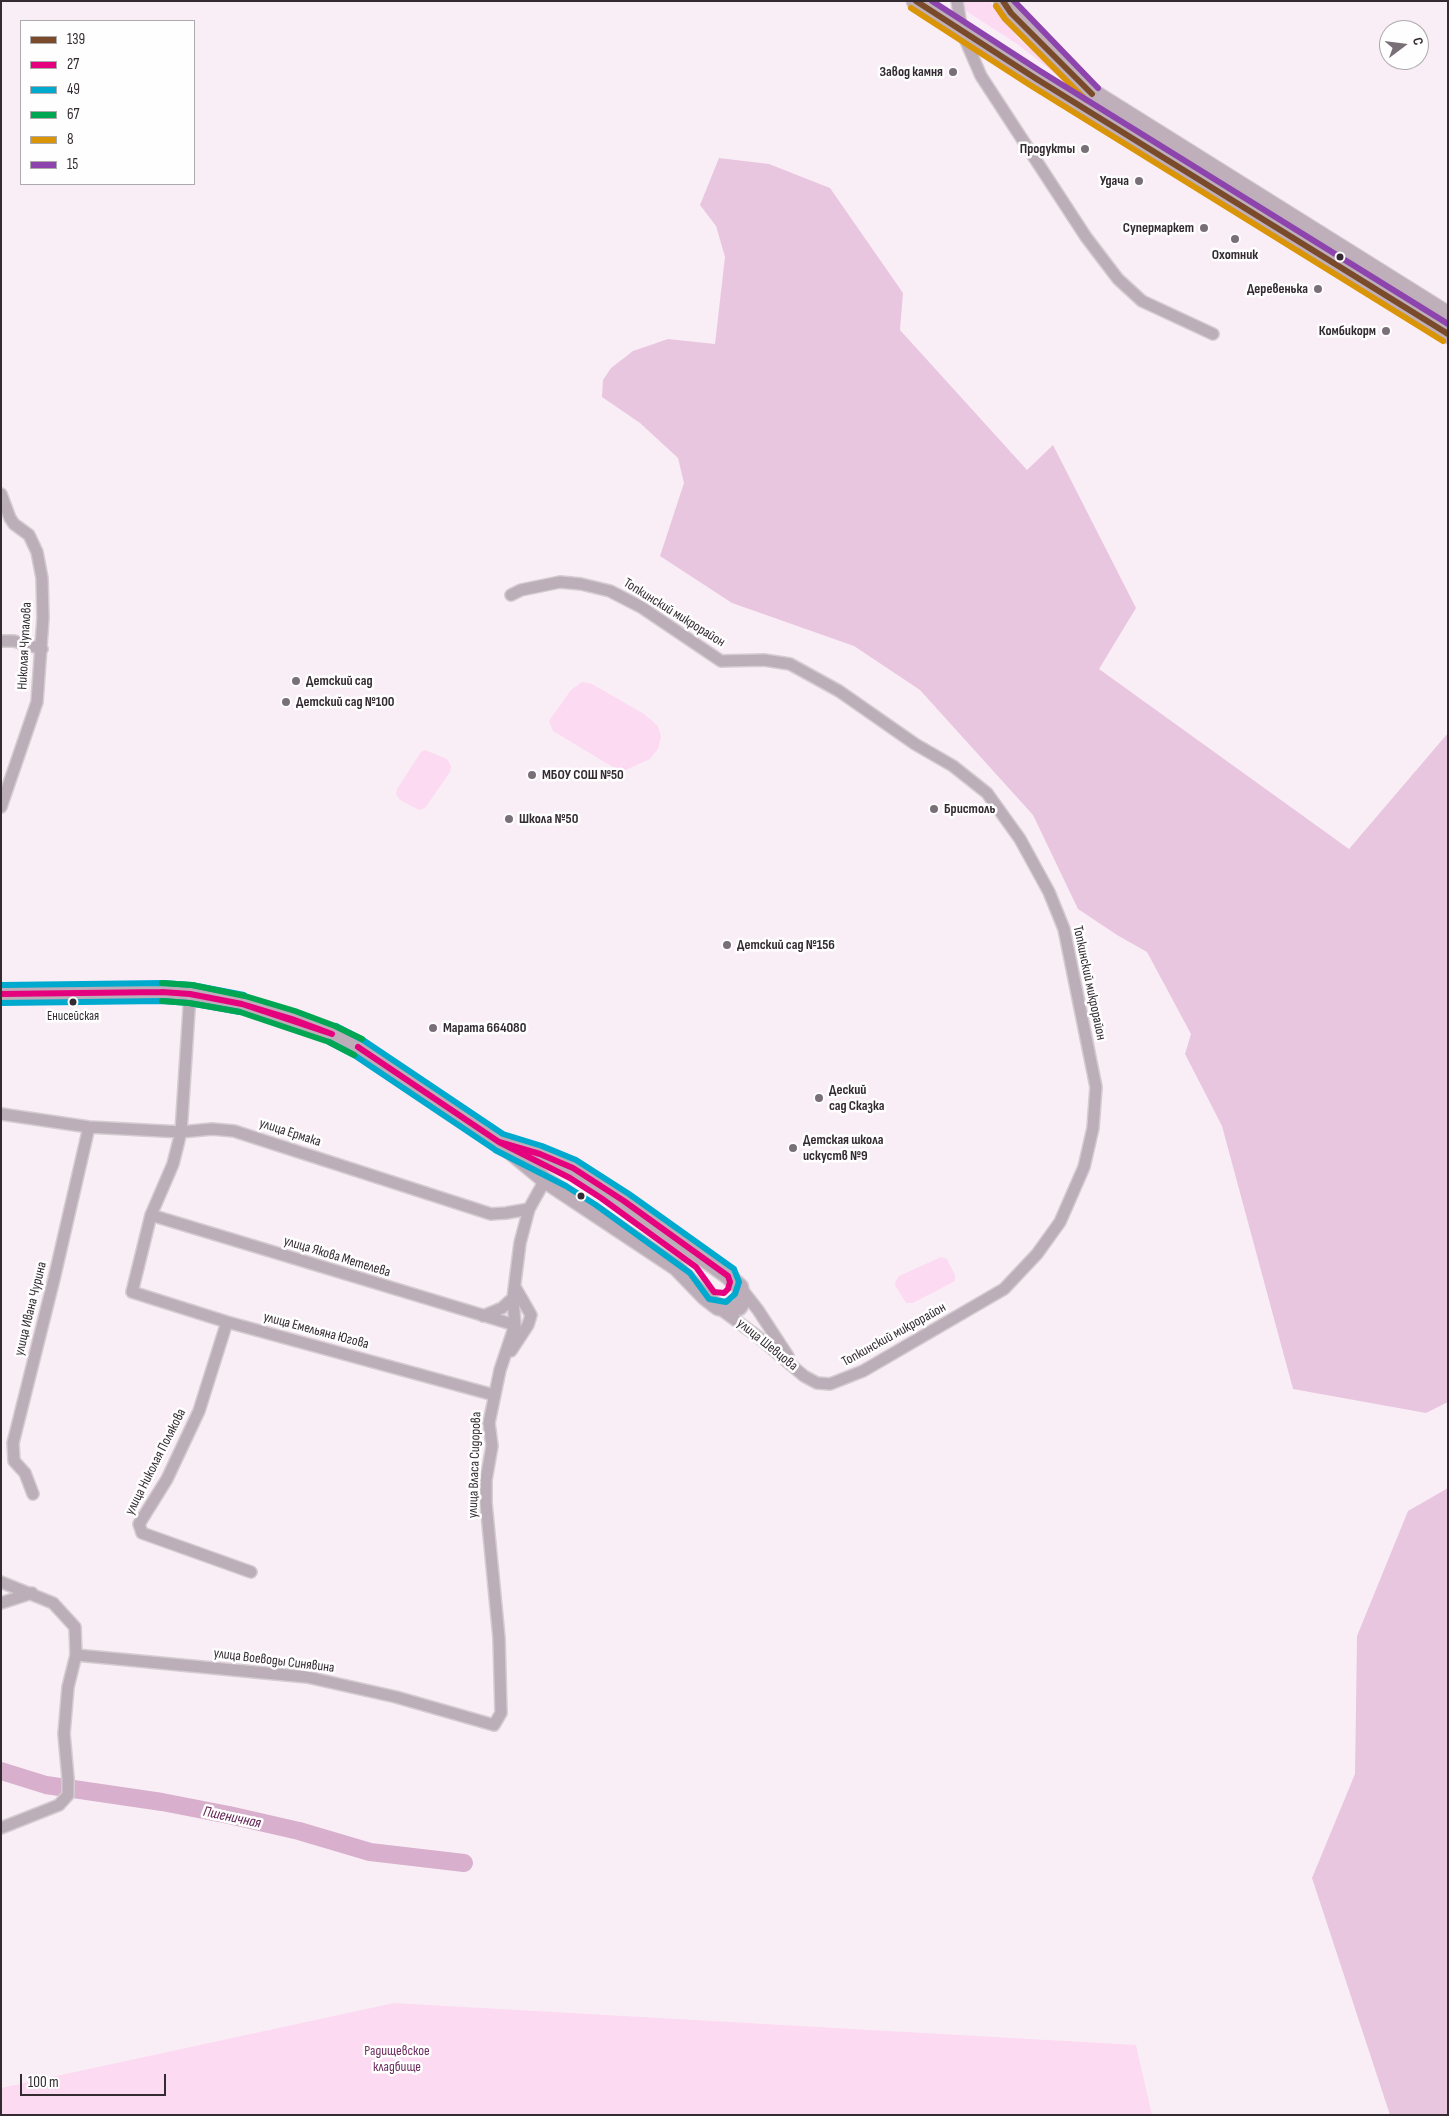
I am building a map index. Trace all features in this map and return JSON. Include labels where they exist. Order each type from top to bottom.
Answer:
[{"type":"main road","points":[[916,1],[1035,78],[1448,334]]},
{"type":"main road","points":[[1003,1],[1011,14],[1087,90],[1448,316]]},
{"type":"main road","name":"улица Шевцова","points":[[1,994],[162,992],[190,994],[242,1004],[332,1034],[358,1047],[499,1142],[546,1180],[676,1266],[705,1297],[718,1307]]},
{"type":"main road","points":[[499,1142],[540,1154],[573,1168],[624,1201],[728,1276],[740,1288],[742,1302],[739,1307],[733,1309],[718,1307]]},
{"type":"street","points":[[957,1],[962,32],[980,76],[1086,237],[1118,279],[1142,301],[1213,334]]},
{"type":"street","name":"Николая Чупалова","points":[[1,494],[10,518],[14,524],[28,535],[37,552],[42,578],[42,649],[37,702],[1,807]]},
{"type":"street","name":"Топкинский микрорайон","points":[[511,595],[521,590],[560,582],[610,590],[641,607],[721,661],[764,660],[790,664],[839,691],[915,744],[953,766],[987,794],[1020,839],[1049,892],[1064,929],[1096,1087],[1093,1128],[1084,1167],[1060,1222],[1037,1254],[1004,1289],[864,1372],[830,1384],[817,1383]]},
{"type":"street","points":[[1,641],[14,640],[42,649]]},
{"type":"street","points":[[151,1216],[173,1164],[181,1132],[190,994]]},
{"type":"street","name":"улица Ермака","points":[[1,1114],[89,1127],[181,1132],[212,1129],[234,1131],[491,1214],[506,1214],[528,1208]]},
{"type":"street","name":"улица Ивана Чурина","points":[[33,1494],[26,1473],[14,1461],[13,1443],[54,1279],[89,1127]]},
{"type":"street","points":[[528,1208],[546,1180]]},
{"type":"street","name":"улица Власа Сидорова","points":[[494,1725],[501,1713],[501,1682],[499,1638],[486,1503],[486,1480],[492,1446],[489,1423],[500,1370],[515,1325],[514,1292],[520,1243],[528,1208]]},
{"type":"street","name":"улица Емельяна Югова","points":[[151,1216],[132,1292],[227,1322],[494,1395]]},
{"type":"street","name":"улица Якова Метелева","points":[[151,1216],[515,1325]]},
{"type":"street","points":[[740,1288],[758,1310],[792,1364]]},
{"type":"street","points":[[483,1316],[502,1308],[514,1292],[531,1315],[528,1325],[500,1370]]},
{"type":"street","name":"улица Шевцова","points":[[718,1307],[792,1364],[804,1376],[817,1383]]},
{"type":"street","name":"улица Николая Полякова","points":[[227,1322],[199,1411],[167,1479],[139,1524],[142,1533],[252,1572]]},
{"type":"street","points":[[1,1582],[53,1603],[75,1627],[76,1655],[68,1687],[64,1734],[68,1795],[59,1805],[1,1828]]},
{"type":"street","points":[[1,1603],[32,1593]]},
{"type":"street","name":"улица Воеводы Синявина","points":[[76,1655],[307,1677],[396,1697],[494,1725]]},
{"type":"green space","points":[[962,1],[990,1],[1019,39],[1117,122],[1017,44],[963,9]]},
{"type":"green space","points":[[582,682],[592,684],[644,714],[658,726],[661,737],[658,749],[650,759],[621,772],[553,731],[549,721],[571,690]]},
{"type":"green space","points":[[425,750],[447,759],[451,766],[450,772],[425,808],[419,810],[400,800],[396,794],[397,789],[421,752]]},
{"type":"green space","points":[[941,1257],[947,1259],[955,1275],[955,1281],[913,1303],[906,1303],[895,1285],[899,1276]]},
{"type":"green space","name":"Радищевское кладбище","points":[[394,2003],[1136,2045],[1152,2115],[1,2115],[1,2088]]},
{"type":"shaded area","points":[[719,158],[769,164],[830,188],[903,293],[900,330],[1027,470],[1053,445],[1136,608],[1099,669],[1349,849],[1448,733],[1448,1402],[1426,1413],[1293,1389],[1222,1126],[1185,1054],[1191,1034],[1147,952],[1078,909],[1033,815],[920,690],[854,646],[732,603],[660,556],[684,483],[678,458],[640,423],[602,397],[603,380],[611,368],[633,351],[668,339],[715,344],[725,257],[716,226],[700,205]]},
{"type":"shaded area","points":[[1448,1488],[1448,2115],[1390,2115],[1312,1878],[1355,1774],[1357,1636],[1408,1511]]},
{"type":"waterway","name":"Пшеничная","points":[[1,1771],[46,1785],[162,1802],[229,1815],[299,1831],[370,1852],[464,1863]]},
{"type":"transit line","name":"139","points":[[916,1],[1035,78],[1448,334]]},
{"type":"transit line","name":"15","points":[[932,1],[1040,71],[1448,324]]},
{"type":"transit line","name":"139","points":[[1003,1],[1011,13],[1092,94]]},
{"type":"transit line","name":"15","points":[[1014,1],[1098,88]]},
{"type":"transit line","name":"8","points":[[996,6],[1005,19],[1086,100]]},
{"type":"transit line","name":"8","points":[[911,8],[1030,85],[1443,341]]},
{"type":"transit line","name":"67","points":[[162,983],[192,985],[245,996],[295,1011],[335,1026],[362,1039]]},
{"type":"transit line","name":"49","points":[[1,985],[163,983],[192,985],[244,995]]},
{"type":"transit line","name":"27","points":[[1,994],[162,992]]},
{"type":"transit line","name":"27","points":[[1,994],[162,992]]},
{"type":"transit line","name":"27","points":[[162,992],[190,994],[242,1004]]},
{"type":"transit line","name":"49","points":[[1,1003],[162,1001],[189,1003],[240,1012]]},
{"type":"transit line","name":"67","points":[[162,1001],[189,1003],[240,1012],[329,1042],[354,1055]]},
{"type":"transit line","name":"27","points":[[242,1004],[292,1019],[332,1034]]},
{"type":"transit line","name":"27","points":[[242,1004],[332,1034]]},
{"type":"transit line","name":"49","points":[[336,1026],[363,1040],[503,1134],[542,1146],[576,1160],[629,1194],[734,1269],[739,1282],[735,1294],[726,1302],[709,1299],[690,1273],[596,1205],[566,1186],[495,1150]]},
{"type":"transit line","name":"49","points":[[329,1042],[354,1055],[494,1149]]},
{"type":"transit line","name":"27","points":[[358,1047],[499,1142]]},
{"type":"transit line","name":"27","points":[[358,1047],[499,1142]]},
{"type":"transit line","name":"27","points":[[499,1142],[540,1154],[573,1168],[624,1201],[728,1276],[730,1282],[728,1289],[724,1293],[714,1292],[696,1267],[601,1198],[570,1178],[499,1142]]},
{"type":"place","name":"Завод камня","points":[[953,72]]},
{"type":"place","name":"Продукты","points":[[1085,149]]},
{"type":"place","name":"Удача","points":[[1139,181]]},
{"type":"place","name":"Супермаркет","points":[[1204,228]]},
{"type":"place","name":"Охотник","points":[[1235,239]]},
{"type":"place","name":"Деревенька","points":[[1318,289]]},
{"type":"place","name":"Комбикорм","points":[[1386,331]]},
{"type":"place","name":"Детский сад","points":[[296,681]]},
{"type":"place","name":"Детский сад №100","points":[[286,702]]},
{"type":"place","name":"МБОУ СОШ №50","points":[[532,775]]},
{"type":"place","name":"Бристоль","points":[[934,809]]},
{"type":"place","name":"Школа №50","points":[[509,819]]},
{"type":"place","name":"Детский сад №156","points":[[727,945]]},
{"type":"place","name":"Енисейская","points":[[73,1002]]},
{"type":"place","name":"Марата 664080","points":[[433,1028]]},
{"type":"place","name":"Деский сад Сказка","points":[[819,1098]]},
{"type":"place","name":"Детская школа искуств №9","points":[[793,1148]]}]
